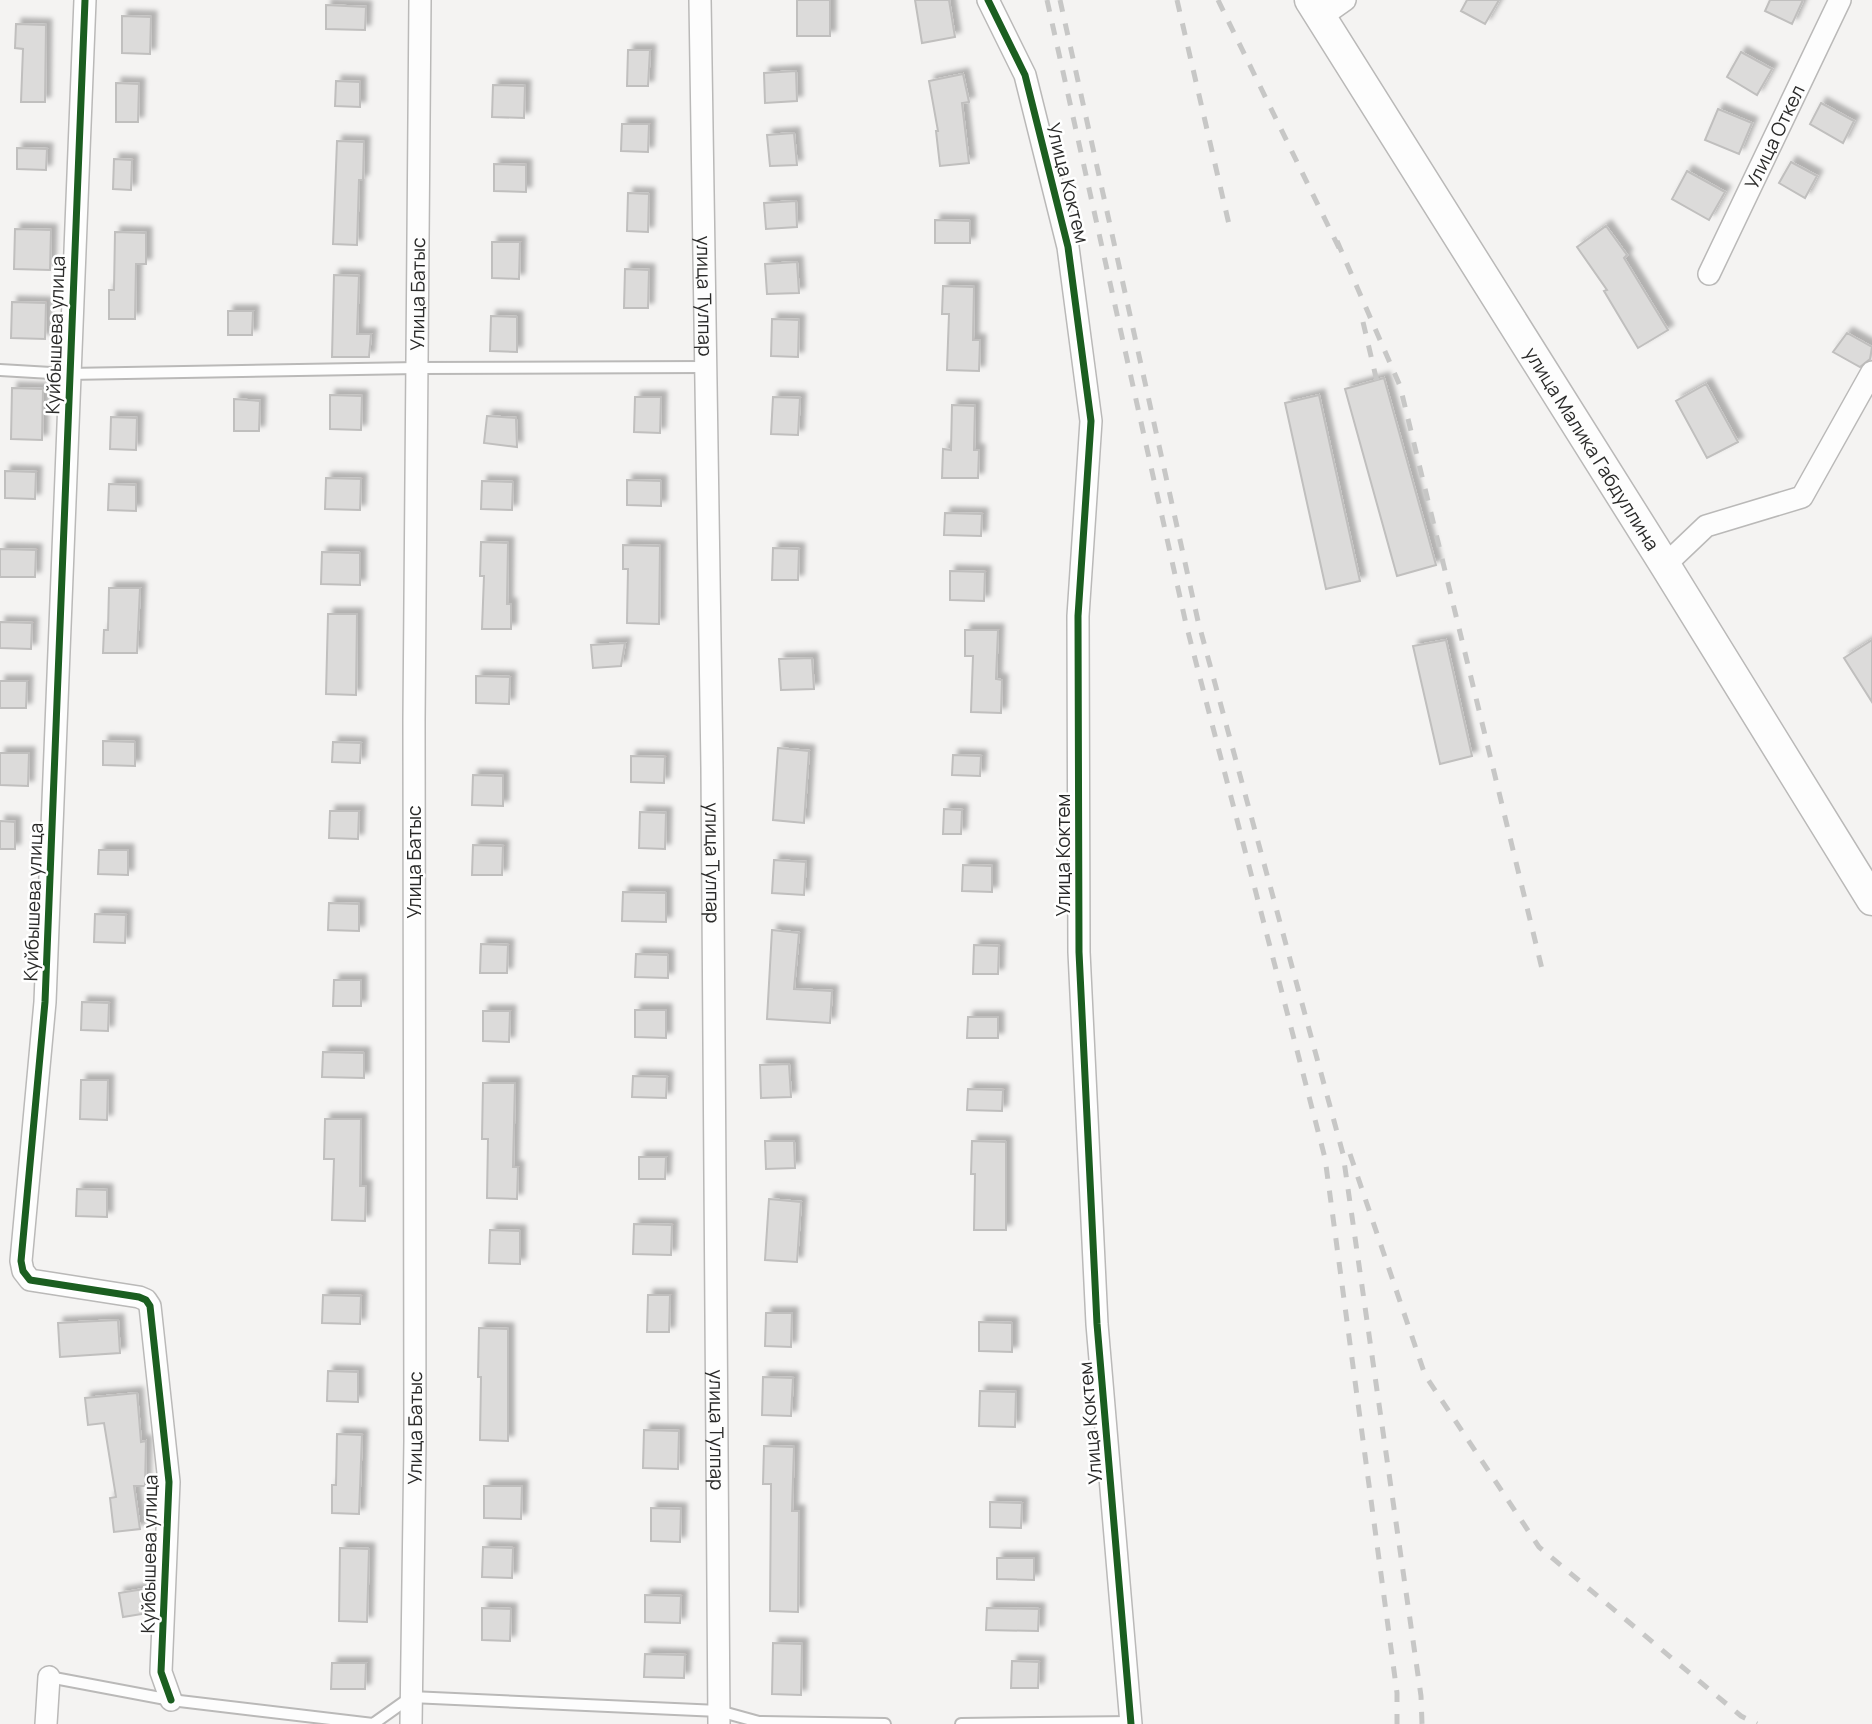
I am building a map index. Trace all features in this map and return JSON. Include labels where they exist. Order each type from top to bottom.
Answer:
[{"type":"main road","name":"улица Малика Габдуллина","points":[[1315,9],[1872,900]]},
{"type":"street","name":"Куйбышева улица","points":[[85,0],[45,1002],[20,1261],[23,1271],[30,1279],[139,1297],[146,1300],[150,1306],[169,1482],[161,1672],[171,1700]]},
{"type":"street","name":"Улица Батыс","points":[[411,1724],[415,1441],[414,707],[420,0]]},
{"type":"street","name":"улица Тулпар","points":[[700,0],[712,768],[719,1717]]},
{"type":"street","name":"Улица Коктем","points":[[988,0],[1025,75],[1068,247],[1091,421],[1078,616],[1079,952],[1097,1324],[1131,1723]]},
{"type":"street","points":[[1315,9],[1345,0]]},
{"type":"street","name":"Улица Откел","points":[[1709,274],[1840,0]]},
{"type":"street","points":[[1665,565],[1706,526],[1802,497],[1872,372]]},
{"type":"street","points":[[46,1724],[49,1677]]},
{"type":"lane","points":[[0,370],[68,374],[417,368],[706,367]]},
{"type":"lane","points":[[49,1677],[171,1700],[373,1724],[411,1697],[719,1717],[759,1722],[886,1724]]},
{"type":"lane","points":[[961,1724],[1131,1723]]},
{"type":"building","points":[[797,0],[830,0],[830,36],[797,36]]},
{"type":"building","points":[[915,0],[949,0],[955,37],[922,43]]},
{"type":"building","points":[[1467,0],[1499,0],[1485,24],[1461,11]]},
{"type":"building","points":[[1770,0],[1803,0],[1792,24],[1765,11]]},
{"type":"building","points":[[326,5],[366,7],[365,30],[326,29]]},
{"type":"building","points":[[122,16],[151,17],[150,54],[122,53]]},
{"type":"building","points":[[16,24],[46,25],[45,102],[21,102],[23,49],[15,48]]},
{"type":"building","points":[[628,50],[650,50],[648,86],[627,86]]},
{"type":"building","points":[[1741,52],[1772,69],[1757,95],[1727,77]]},
{"type":"building","points":[[796,71],[797,101],[765,103],[764,73]]},
{"type":"building","points":[[963,74],[969,102],[962,103],[969,163],[940,166],[938,131],[929,81]]},
{"type":"building","points":[[336,81],[360,82],[360,107],[335,106]]},
{"type":"building","points":[[116,83],[139,84],[138,122],[116,122]]},
{"type":"building","points":[[493,85],[525,86],[524,118],[492,117]]},
{"type":"building","points":[[1821,103],[1854,121],[1843,143],[1810,124]]},
{"type":"building","points":[[1718,109],[1752,123],[1739,154],[1705,140]]},
{"type":"building","points":[[622,124],[649,124],[648,152],[621,151]]},
{"type":"building","points":[[794,133],[797,165],[770,166],[767,135]]},
{"type":"building","points":[[337,141],[364,142],[363,180],[359,180],[357,245],[333,244]]},
{"type":"building","points":[[17,148],[47,149],[46,170],[17,169]]},
{"type":"building","points":[[114,159],[132,160],[131,190],[113,189]]},
{"type":"building","points":[[1791,162],[1817,176],[1805,198],[1779,183]]},
{"type":"building","points":[[494,164],[526,165],[526,192],[494,191]]},
{"type":"building","points":[[1687,171],[1725,192],[1709,220],[1672,199]]},
{"type":"building","points":[[628,193],[649,194],[648,232],[627,231]]},
{"type":"building","points":[[796,201],[797,227],[766,229],[764,203]]},
{"type":"building","points":[[935,220],[970,221],[970,243],[935,243]]},
{"type":"building","points":[[1606,226],[1627,255],[1624,258],[1668,330],[1638,348],[1604,291],[1607,290],[1577,247]]},
{"type":"building","points":[[15,229],[51,230],[50,270],[14,269]]},
{"type":"building","points":[[115,232],[146,233],[146,264],[136,264],[135,319],[109,319],[109,290],[114,290]]},
{"type":"building","points":[[492,242],[520,242],[519,279],[492,278]]},
{"type":"building","points":[[797,262],[799,293],[767,294],[765,264]]},
{"type":"building","points":[[625,269],[649,270],[648,308],[624,308]]},
{"type":"building","points":[[334,275],[359,276],[357,334],[371,334],[369,357],[332,357]]},
{"type":"building","points":[[943,286],[974,287],[973,340],[980,340],[979,371],[947,370],[949,314],[942,314]]},
{"type":"building","points":[[12,302],[46,303],[45,339],[11,338]]},
{"type":"building","points":[[228,311],[253,311],[252,335],[228,335]]},
{"type":"building","points":[[491,316],[517,317],[517,352],[490,351]]},
{"type":"building","points":[[772,319],[799,320],[798,357],[771,356]]},
{"type":"building","points":[[1847,333],[1872,347],[1870,359],[1860,367],[1833,352]]},
{"type":"building","points":[[1384,378],[1436,565],[1397,576],[1345,389]]},
{"type":"building","points":[[1706,384],[1738,442],[1707,458],[1676,401]]},
{"type":"building","points":[[12,388],[43,389],[42,440],[11,439]]},
{"type":"building","points":[[330,395],[362,396],[361,430],[330,429]]},
{"type":"building","points":[[1319,395],[1360,581],[1326,589],[1285,403]]},
{"type":"building","points":[[635,397],[661,397],[660,433],[634,432]]},
{"type":"building","points":[[773,397],[800,398],[798,435],[771,434]]},
{"type":"building","points":[[234,399],[260,401],[259,431],[234,431]]},
{"type":"building","points":[[952,405],[975,406],[974,450],[979,450],[978,478],[942,478],[943,449],[951,450]]},
{"type":"building","points":[[487,416],[516,418],[517,447],[484,443]]},
{"type":"building","points":[[111,417],[137,418],[136,450],[110,449]]},
{"type":"building","points":[[5,471],[36,472],[35,499],[5,498]]},
{"type":"building","points":[[326,478],[361,479],[360,510],[325,509]]},
{"type":"building","points":[[627,480],[661,481],[661,506],[627,505]]},
{"type":"building","points":[[482,481],[513,482],[512,510],[481,509]]},
{"type":"building","points":[[109,484],[136,485],[136,511],[108,510]]},
{"type":"building","points":[[945,513],[982,514],[981,536],[944,535]]},
{"type":"building","points":[[481,542],[508,543],[507,604],[511,604],[511,629],[482,629],[484,576],[480,576]]},
{"type":"building","points":[[623,545],[660,546],[659,624],[627,623],[628,569],[623,569]]},
{"type":"building","points":[[773,548],[799,549],[798,580],[772,580]]},
{"type":"building","points":[[0,549],[36,550],[35,577],[0,577]]},
{"type":"building","points":[[322,552],[360,553],[360,585],[321,584]]},
{"type":"building","points":[[950,571],[985,572],[984,601],[950,600]]},
{"type":"building","points":[[109,588],[140,588],[137,653],[103,653],[104,630],[108,630]]},
{"type":"building","points":[[328,614],[357,614],[356,695],[326,694]]},
{"type":"building","points":[[0,622],[32,623],[31,649],[0,648]]},
{"type":"building","points":[[965,630],[998,630],[996,679],[1002,680],[1001,713],[971,712],[973,656],[965,656]]},
{"type":"building","points":[[1446,640],[1472,756],[1440,764],[1413,646]]},
{"type":"building","points":[[1872,640],[1872,702],[1844,658]]},
{"type":"building","points":[[625,643],[621,666],[593,668],[591,645]]},
{"type":"building","points":[[812,658],[814,689],[781,690],[779,659]]},
{"type":"building","points":[[476,676],[510,677],[509,704],[476,703]]},
{"type":"building","points":[[0,681],[27,681],[26,708],[0,708]]},
{"type":"building","points":[[103,741],[135,742],[135,766],[103,765]]},
{"type":"building","points":[[333,742],[361,743],[360,763],[332,762]]},
{"type":"building","points":[[778,748],[809,751],[804,823],[773,820]]},
{"type":"building","points":[[0,753],[29,753],[28,786],[0,785]]},
{"type":"building","points":[[953,755],[981,756],[980,776],[952,775]]},
{"type":"building","points":[[631,756],[665,757],[664,783],[631,782]]},
{"type":"building","points":[[473,775],[503,776],[503,806],[472,805]]},
{"type":"building","points":[[944,809],[962,810],[961,834],[943,834]]},
{"type":"building","points":[[330,811],[359,811],[358,839],[329,838]]},
{"type":"building","points":[[640,812],[666,813],[665,849],[639,848]]},
{"type":"building","points":[[0,821],[15,822],[15,849],[0,849]]},
{"type":"building","points":[[473,845],[503,846],[502,875],[472,875]]},
{"type":"building","points":[[99,850],[128,850],[128,875],[98,874]]},
{"type":"building","points":[[774,860],[806,862],[804,895],[772,893]]},
{"type":"building","points":[[963,865],[992,866],[992,892],[962,891]]},
{"type":"building","points":[[623,892],[666,893],[666,922],[622,921]]},
{"type":"building","points":[[329,903],[359,904],[359,931],[328,930]]},
{"type":"building","points":[[95,914],[126,915],[125,943],[94,942]]},
{"type":"building","points":[[772,930],[799,933],[794,989],[832,991],[830,1023],[767,1019]]},
{"type":"building","points":[[481,944],[508,945],[507,973],[480,973]]},
{"type":"building","points":[[974,945],[999,946],[998,974],[973,974]]},
{"type":"building","points":[[636,954],[668,955],[668,978],[635,977]]},
{"type":"building","points":[[334,980],[361,980],[361,1006],[333,1006]]},
{"type":"building","points":[[82,1002],[109,1003],[108,1031],[81,1030]]},
{"type":"building","points":[[635,1010],[666,1010],[666,1038],[635,1037]]},
{"type":"building","points":[[483,1011],[510,1011],[509,1042],[483,1041]]},
{"type":"building","points":[[968,1017],[998,1017],[998,1038],[967,1038]]},
{"type":"building","points":[[323,1052],[364,1053],[364,1078],[322,1077]]},
{"type":"building","points":[[789,1064],[791,1097],[761,1098],[760,1065]]},
{"type":"building","points":[[633,1076],[667,1077],[666,1098],[632,1097]]},
{"type":"building","points":[[81,1080],[108,1080],[107,1120],[80,1119]]},
{"type":"building","points":[[483,1083],[515,1083],[513,1167],[518,1167],[517,1199],[487,1198],[488,1139],[482,1139]]},
{"type":"building","points":[[968,1089],[1003,1090],[1002,1111],[967,1110]]},
{"type":"building","points":[[325,1119],[361,1119],[360,1186],[366,1186],[365,1221],[332,1220],[334,1159],[324,1159]]},
{"type":"building","points":[[765,1141],[794,1141],[795,1168],[766,1169]]},
{"type":"building","points":[[972,1141],[1006,1142],[1006,1230],[974,1230],[975,1174],[971,1174]]},
{"type":"building","points":[[639,1157],[666,1157],[665,1179],[639,1179]]},
{"type":"building","points":[[77,1189],[107,1190],[107,1217],[76,1216]]},
{"type":"building","points":[[769,1199],[801,1202],[797,1262],[765,1260]]},
{"type":"building","points":[[634,1224],[672,1225],[671,1255],[633,1254]]},
{"type":"building","points":[[490,1230],[520,1231],[520,1264],[489,1263]]},
{"type":"building","points":[[323,1295],[361,1296],[360,1324],[322,1323]]},
{"type":"building","points":[[648,1295],[670,1295],[669,1332],[647,1332]]},
{"type":"building","points":[[766,1313],[792,1313],[791,1347],[765,1346]]},
{"type":"building","points":[[118,1320],[120,1353],[60,1357],[58,1323]]},
{"type":"building","points":[[979,1322],[1012,1323],[1012,1352],[979,1351]]},
{"type":"building","points":[[479,1328],[508,1329],[508,1441],[480,1440]]},
{"type":"building","points":[[328,1371],[358,1372],[358,1402],[327,1401]]},
{"type":"building","points":[[763,1377],[793,1378],[791,1416],[762,1415]]},
{"type":"building","points":[[980,1391],[1016,1392],[1015,1427],[979,1426]]},
{"type":"building","points":[[137,1393],[141,1442],[146,1441],[145,1486],[134,1486],[140,1529],[114,1532],[110,1498],[116,1497],[104,1423],[88,1425],[85,1398]]},
{"type":"building","points":[[644,1430],[679,1431],[678,1469],[643,1468]]},
{"type":"building","points":[[337,1434],[362,1435],[359,1514],[332,1513],[332,1485],[336,1485]]},
{"type":"building","points":[[764,1446],[794,1447],[792,1511],[799,1511],[798,1612],[770,1611],[771,1484],[763,1484]]},
{"type":"building","points":[[484,1486],[522,1486],[521,1519],[484,1518]]},
{"type":"building","points":[[990,1502],[1022,1503],[1021,1528],[990,1527]]},
{"type":"building","points":[[651,1508],[681,1509],[680,1542],[651,1541]]},
{"type":"building","points":[[483,1547],[513,1548],[512,1578],[482,1577]]},
{"type":"building","points":[[340,1548],[369,1549],[367,1622],[339,1621]]},
{"type":"building","points":[[997,1558],[1034,1558],[1034,1580],[997,1579]]},
{"type":"building","points":[[144,1589],[148,1613],[123,1617],[119,1593]]},
{"type":"building","points":[[645,1595],[681,1596],[680,1623],[645,1622]]},
{"type":"building","points":[[482,1608],[511,1609],[510,1641],[482,1640]]},
{"type":"building","points":[[987,1608],[1039,1609],[1038,1631],[986,1630]]},
{"type":"building","points":[[773,1643],[802,1644],[801,1695],[772,1694]]},
{"type":"building","points":[[645,1654],[685,1655],[684,1678],[644,1677]]},
{"type":"building","points":[[1012,1661],[1039,1662],[1038,1688],[1011,1688]]},
{"type":"building","points":[[332,1663],[366,1663],[365,1689],[331,1689]]},
{"type":"railway","points":[[1047,0],[1186,624],[1325,1158],[1397,1693],[1397,1724]]},
{"type":"railway","points":[[1060,0],[1198,621],[1343,1154],[1421,1696],[1422,1724]]},
{"type":"railway","points":[[1177,0],[1231,233]]},
{"type":"railway","points":[[1218,0],[1339,248]]},
{"type":"railway","points":[[1337,241],[1400,386],[1543,973]]},
{"type":"railway","points":[[1363,322],[1378,386]]},
{"type":"railway","points":[[1350,1154],[1425,1375],[1539,1547],[1741,1716],[1757,1724]]},
{"type":"cycle path","points":[[85,0],[45,1002],[21,1261],[23,1271],[30,1280],[139,1297],[146,1300],[150,1306],[169,1482],[161,1672],[171,1700]]},
{"type":"cycle path","points":[[988,0],[1025,75],[1068,247],[1091,421],[1078,616],[1079,952],[1097,1324],[1131,1724]]}]
